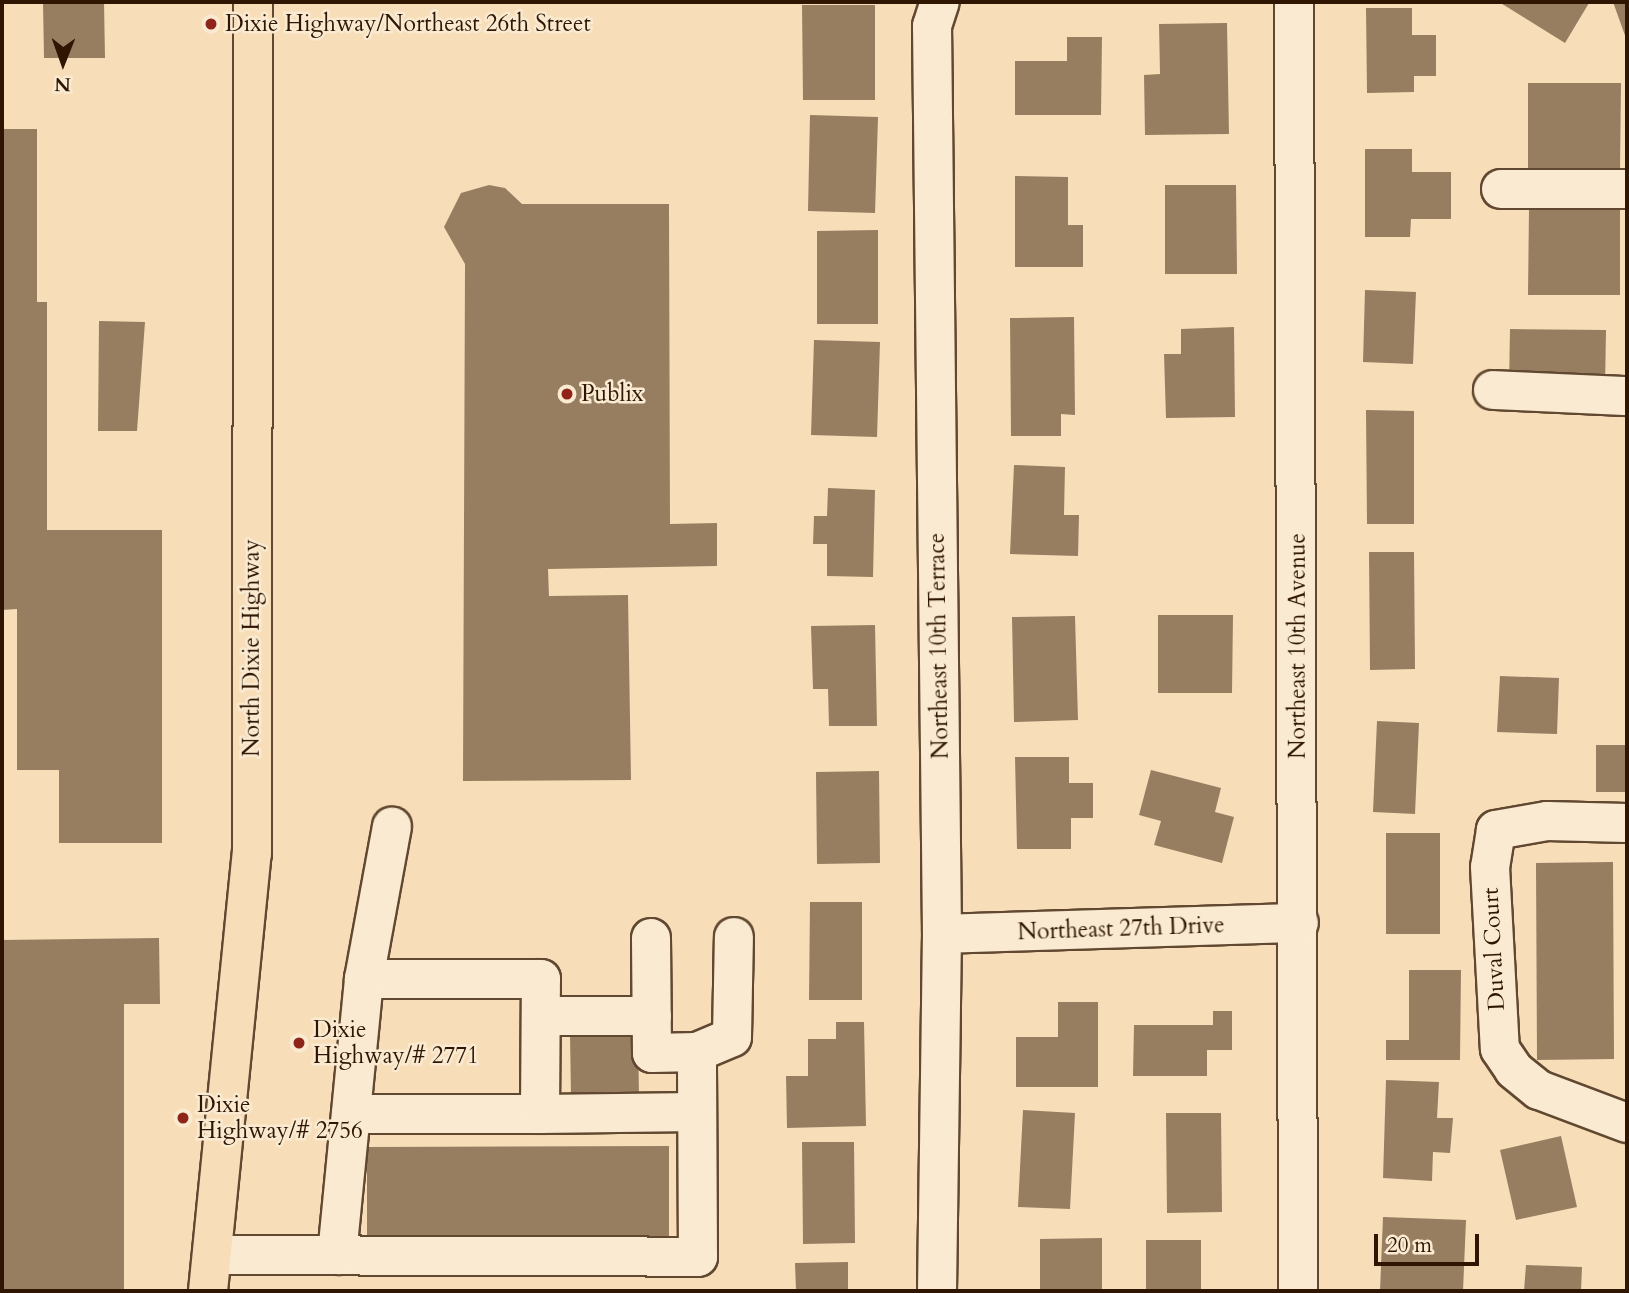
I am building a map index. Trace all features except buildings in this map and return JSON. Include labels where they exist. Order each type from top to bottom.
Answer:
[{"type":"main road","name":"North Dixie Highway","points":[[211,1273],[252,854],[253,2]]},
{"type":"street","name":"Northeast 10th Terrace","points":[[937,1291],[942,934],[932,26],[940,2]]},
{"type":"street","name":"Northeast 10th Avenue","points":[[1294,2],[1299,923],[1298,1291]]},
{"type":"street","points":[[1501,189],[1627,189]]},
{"type":"street","points":[[1493,390],[1627,396]]},
{"type":"street","name":"Duval Court","points":[[1627,823],[1548,821],[1496,830],[1490,867],[1500,1049],[1514,1070],[1539,1090],[1627,1123]]},
{"type":"street","points":[[337,1255],[364,979],[392,827]]},
{"type":"street","name":"Northeast 27th Drive","points":[[942,934],[1299,923]]},
{"type":"street","points":[[651,938],[653,1053],[696,1052],[732,1037],[734,937]]},
{"type":"street","points":[[364,979],[541,979],[540,1114]]},
{"type":"street","points":[[541,1016],[652,1016]]},
{"type":"street","points":[[211,1273],[337,1255],[698,1257],[696,1052]]},
{"type":"street","points":[[351,1114],[697,1112]]},
{"type":"place","name":"Dixie Highway/Northeast 26th Street","points":[[211,24]]},
{"type":"place","name":"Publix","points":[[567,394]]},
{"type":"place","name":"Dixie Highway/# 2771","points":[[299,1043]]},
{"type":"place","name":"Dixie Highway/# 2756","points":[[183,1118]]}]
